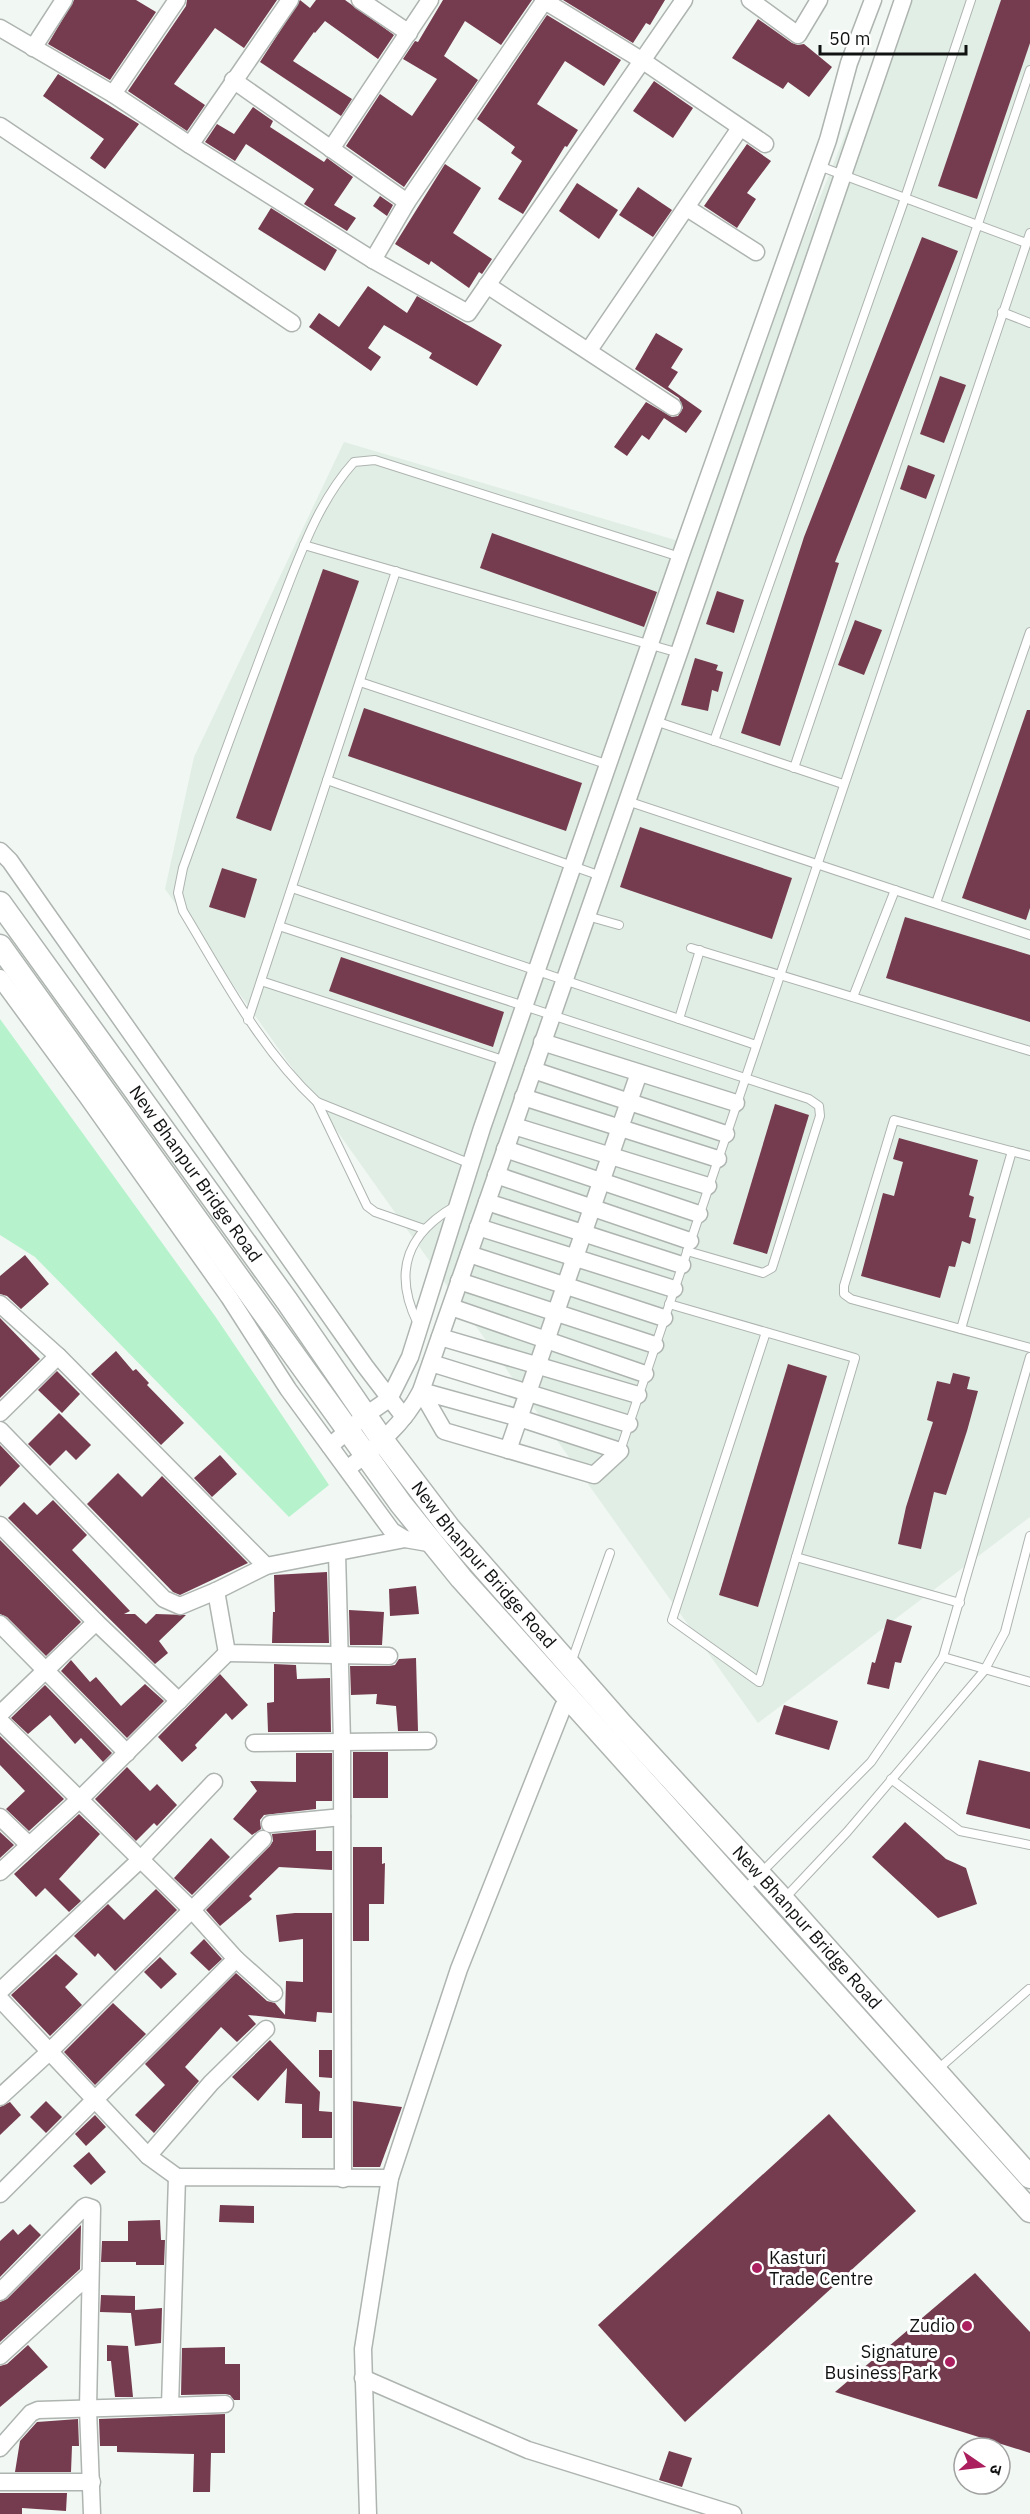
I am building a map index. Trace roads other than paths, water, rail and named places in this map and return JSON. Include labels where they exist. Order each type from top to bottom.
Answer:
[{"type":"street","points":[[33,48],[64,0]]},
{"type":"street","points":[[113,94],[177,0]]},
{"type":"street","points":[[190,145],[290,0]]},
{"type":"street","points":[[360,0],[409,33]]},
{"type":"street","points":[[331,149],[430,0]]},
{"type":"street","points":[[374,260],[407,202],[544,0],[643,61],[765,144]]},
{"type":"street","points":[[0,28],[113,94],[374,260],[468,313],[684,0]]},
{"type":"street","points":[[750,0],[798,35],[819,0]]},
{"type":"street","points":[[330,1446],[366,1415],[389,1399],[410,1357],[506,1061],[680,557],[817,171],[849,63],[873,0]]},
{"type":"street","points":[[347,1469],[374,1448],[404,1418],[421,1391],[679,653],[903,0]]},
{"type":"street","points":[[233,80],[407,202]]},
{"type":"street","points":[[0,126],[292,322]]},
{"type":"street","points":[[589,350],[740,128]]},
{"type":"street","points":[[817,171],[841,182]]},
{"type":"street","points":[[687,208],[756,252]]},
{"type":"street","points":[[487,285],[673,406]]},
{"type":"street","points":[[0,851],[10,861],[404,1418]]},
{"type":"street","name":"New Bhanpur Bridge Road","points":[[0,903],[117,1062],[366,1415],[374,1448],[401,1504],[571,1699],[1030,2211]]},
{"type":"street","name":"New Bhanpur Bridge Road","points":[[0,946],[349,1431],[374,1448],[449,1528],[570,1666],[935,2071],[1027,2169]]},
{"type":"street","points":[[0,978],[229,1297],[288,1389],[392,1531],[405,1539]]},
{"type":"street","points":[[542,1042],[736,1103]]},
{"type":"street","points":[[533,1070],[726,1134]]},
{"type":"street","points":[[508,1449],[639,1072]]},
{"type":"street","points":[[523,1097],[718,1159]]},
{"type":"street","points":[[514,1126],[708,1186]]},
{"type":"street","points":[[506,1149],[699,1214]]},
{"type":"street","points":[[496,1175],[591,1208],[686,1253]]},
{"type":"street","points":[[487,1202],[583,1233],[686,1253]]},
{"type":"street","points":[[478,1227],[574,1257],[669,1304]]},
{"type":"street","points":[[469,1254],[564,1286],[669,1304]]},
{"type":"street","points":[[459,1281],[655,1345]]},
{"type":"street","points":[[0,1304],[58,1356],[266,1566]]},
{"type":"street","points":[[451,1307],[645,1374]]},
{"type":"street","points":[[440,1337],[638,1395]]},
{"type":"street","points":[[0,1413],[58,1356]]},
{"type":"street","points":[[431,1363],[629,1424]]},
{"type":"street","points":[[421,1391],[519,1418],[620,1451],[594,1475],[444,1431],[421,1391]]},
{"type":"street","points":[[0,1430],[164,1599],[180,1606],[266,1566],[405,1539],[434,1544]]},
{"type":"street","points":[[0,1525],[96,1622],[179,1701]]},
{"type":"street","points":[[337,1553],[342,1742],[343,2179]]},
{"type":"street","points":[[216,1591],[227,1653]]},
{"type":"street","points":[[0,1714],[96,1622]]},
{"type":"street","points":[[0,1624],[127,1753]]},
{"type":"street","points":[[0,1872],[81,1798],[227,1653],[389,1656]]},
{"type":"street","points":[[368,2514],[363,2349],[390,2178],[459,1969],[563,1707],[571,1699]]},
{"type":"street","points":[[0,1720],[191,1909],[236,1959],[274,1993]]},
{"type":"street","points":[[254,1743],[428,1741]]},
{"type":"street","points":[[0,1992],[141,1859],[214,1782]]},
{"type":"street","points":[[0,1817],[29,1845]]},
{"type":"street","points":[[270,1824],[342,1817]]},
{"type":"street","points":[[0,2097],[48,2053],[263,1839]]},
{"type":"street","points":[[0,2194],[236,1959]]},
{"type":"street","points":[[0,2000],[148,2156],[177,2177],[390,2178]]},
{"type":"street","points":[[148,2156],[211,2083],[266,2029]]},
{"type":"street","points":[[1005,2184],[1027,2169]]},
{"type":"street","points":[[170,2406],[177,2177]]},
{"type":"street","points":[[0,2292],[86,2206],[92,2208],[88,2409],[92,2514]]},
{"type":"street","points":[[0,2356],[90,2274]]},
{"type":"street","points":[[363,2378],[528,2450],[727,2513]]},
{"type":"street","points":[[0,2448],[33,2411],[225,2404]]},
{"type":"street","points":[[0,2482],[92,2482]]},
{"type":"lane","points":[[714,741],[905,198],[971,0]]},
{"type":"lane","points":[[795,768],[1030,70]]},
{"type":"lane","points":[[841,182],[905,198],[1026,243]]},
{"type":"lane","points":[[620,1451],[1030,233]]},
{"type":"lane","points":[[1002,312],[1030,322]]},
{"type":"lane","points":[[424,1229],[375,1212],[367,1206],[317,1102],[293,1078],[248,1020],[183,911],[178,893],[183,868],[241,706],[304,545],[337,481],[354,462],[375,460],[680,557]]},
{"type":"lane","points":[[304,545],[679,653]]},
{"type":"lane","points":[[248,1020],[396,571]]},
{"type":"lane","points":[[936,903],[1030,632]]},
{"type":"lane","points":[[360,682],[609,765]]},
{"type":"lane","points":[[655,721],[843,784]]},
{"type":"lane","points":[[327,780],[601,876]]},
{"type":"lane","points":[[627,801],[1030,934]]},
{"type":"lane","points":[[292,888],[756,1045]]},
{"type":"lane","points":[[853,997],[894,890]]},
{"type":"lane","points":[[587,916],[619,925]]},
{"type":"lane","points":[[279,926],[809,1099],[819,1106],[820,1116],[771,1268],[763,1273],[686,1253]]},
{"type":"lane","points":[[691,948],[1030,1051]]},
{"type":"lane","points":[[679,1019],[700,950]]},
{"type":"lane","points":[[261,981],[506,1061]]},
{"type":"lane","points":[[317,1102],[471,1164]]},
{"type":"lane","points":[[1030,1156],[894,1120],[844,1286],[844,1294],[851,1299],[1030,1348]]},
{"type":"lane","points":[[962,1329],[1012,1151]]},
{"type":"lane","points":[[420,1327],[409,1305],[405,1281],[409,1257],[424,1229],[436,1217],[458,1205]]},
{"type":"lane","points":[[669,1304],[766,1332],[855,1358],[759,1682],[672,1620],[766,1332]]},
{"type":"lane","points":[[743,1891],[871,1762],[943,1658],[1030,1357]]},
{"type":"lane","points":[[765,1917],[847,1832],[984,1671],[1005,1632],[1030,1536]]},
{"type":"lane","points":[[570,1666],[610,1553]]},
{"type":"lane","points":[[796,1557],[960,1603]]},
{"type":"lane","points":[[943,1658],[1030,1682]]},
{"type":"lane","points":[[891,1779],[960,1831],[1030,1845]]},
{"type":"lane","points":[[935,2071],[1029,1989]]},
{"type":"place","name":"Kasturi Trade Centre","points":[[757,2268]]},
{"type":"place","name":"Zudio","points":[[967,2326]]},
{"type":"place","name":"Signature Business Park","points":[[950,2362]]}]
